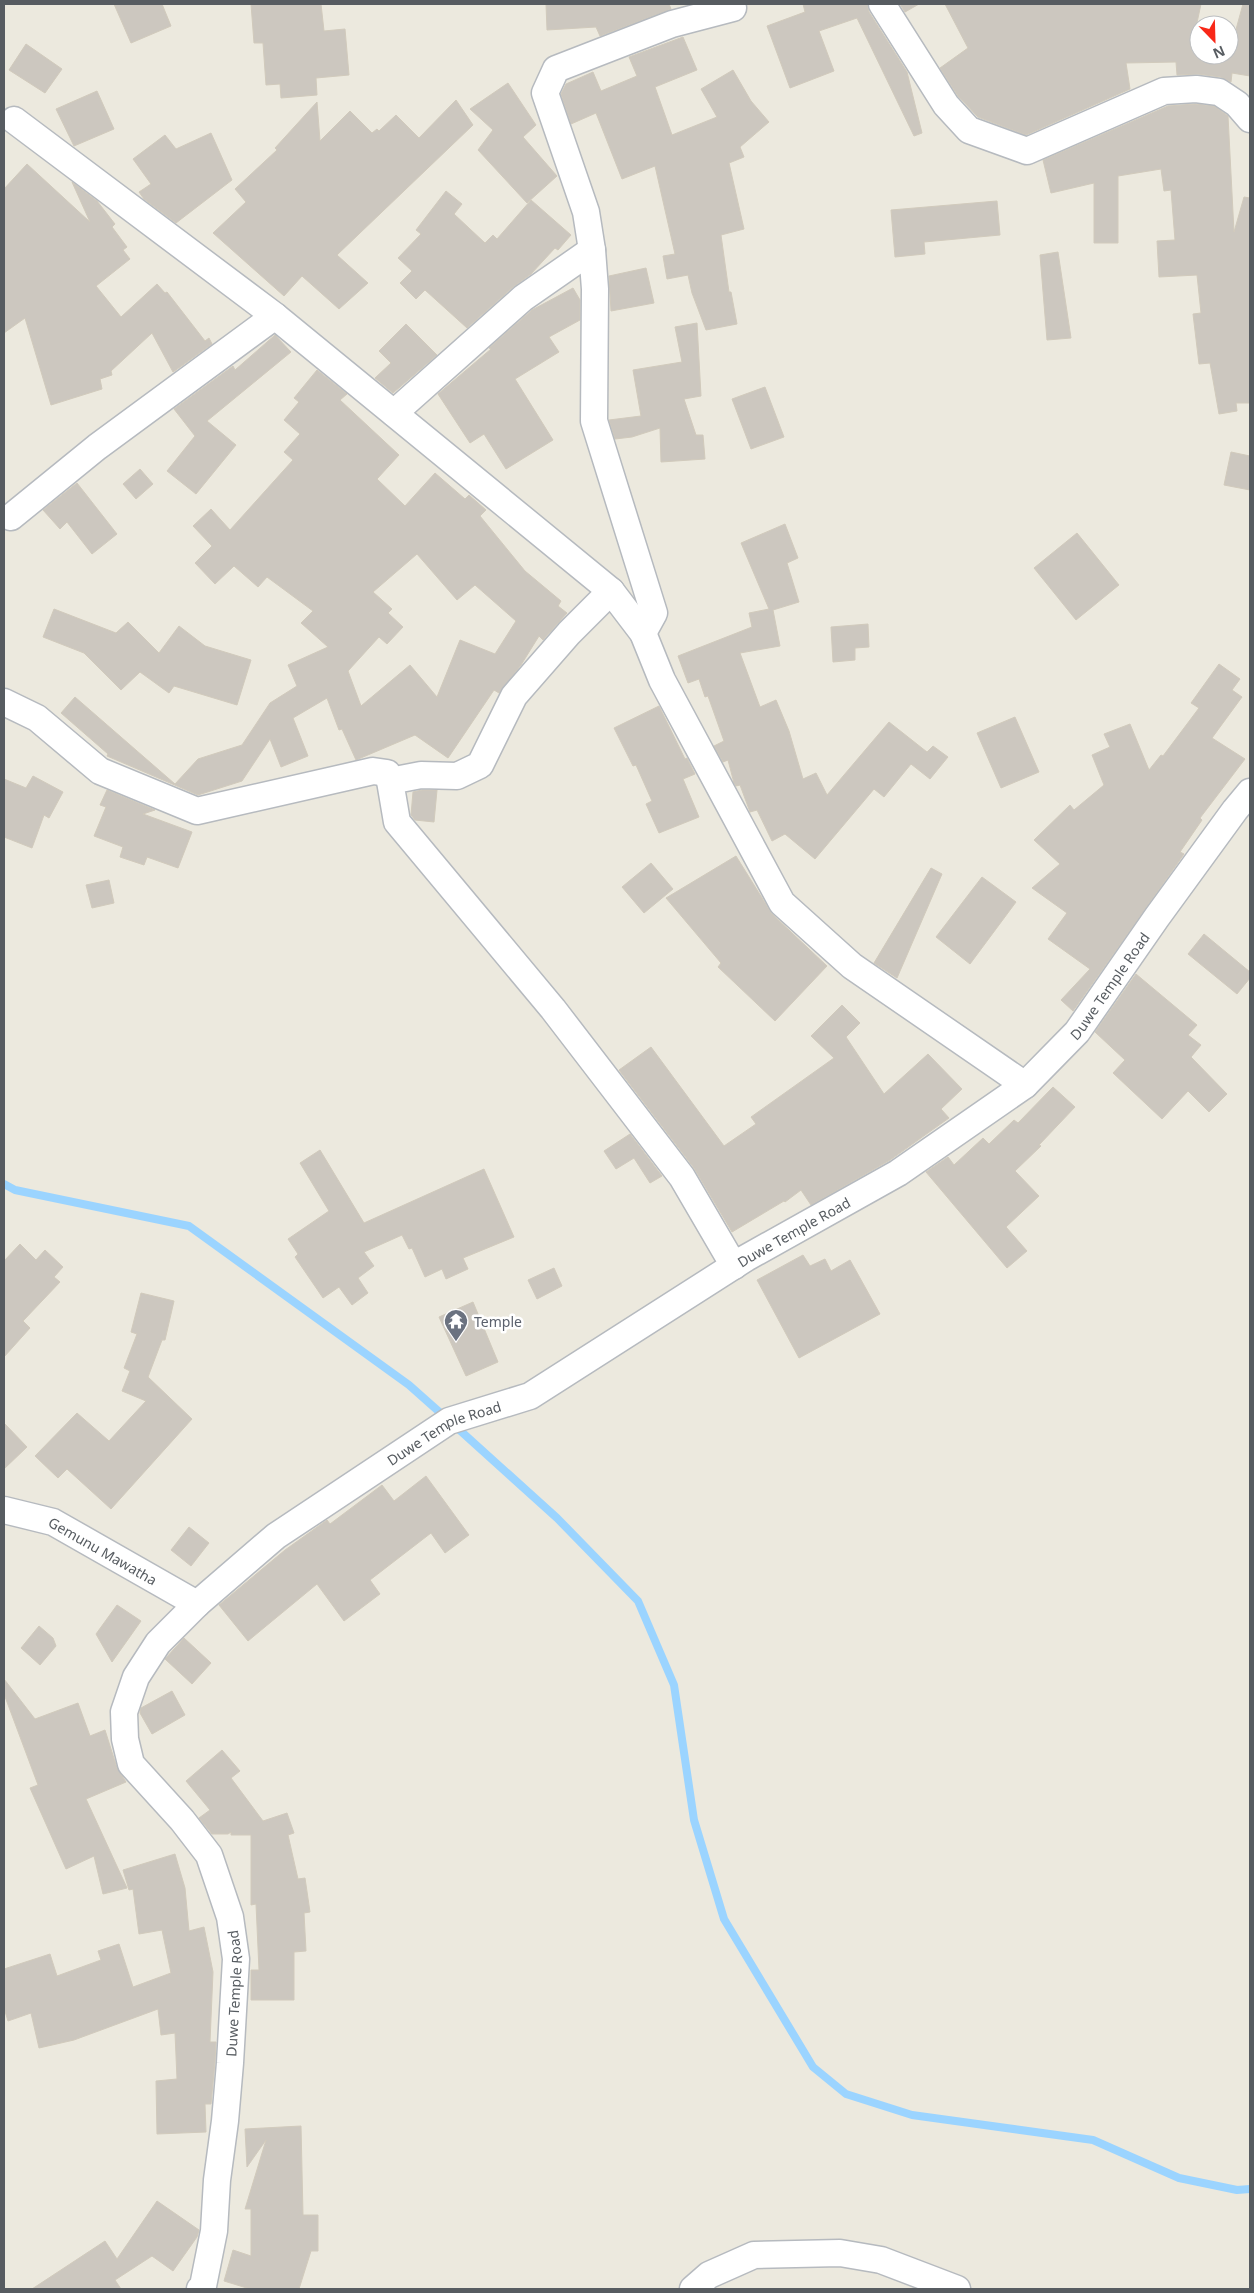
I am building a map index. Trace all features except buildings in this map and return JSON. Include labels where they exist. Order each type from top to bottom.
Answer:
[{"type":"street","points":[[882,4],[946,105],[969,130],[1027,151],[1164,91],[1196,88],[1219,92],[1237,104],[1250,120]]},
{"type":"street","points":[[643,633],[654,612],[594,421],[595,289],[592,250],[586,212],[545,93],[556,69],[672,24],[733,8]]},
{"type":"street","points":[[7,121],[275,316],[612,591],[643,633],[662,680],[782,903],[852,966],[1024,1085]]},
{"type":"street","points":[[394,413],[523,298],[592,250]]},
{"type":"street","points":[[11,518],[97,446],[275,316]]},
{"type":"street","points":[[390,781],[421,775],[457,776],[480,765],[514,696],[569,633],[612,591]]},
{"type":"street","points":[[4,702],[37,718],[100,771],[197,811],[373,771],[387,772],[397,822],[553,1009],[682,1177],[734,1266]]},
{"type":"street","name":"Duwe Temple Road","points":[[200,2289],[203,2286],[214,2232],[217,2180],[230,2063],[234,1951],[230,1917],[209,1855],[182,1820],[131,1764],[126,1739],[124,1712],[136,1677],[158,1643],[197,1604],[276,1536],[449,1421],[530,1396],[734,1266],[898,1174],[1024,1085],[1077,1032],[1162,909],[1250,792]]},
{"type":"street","name":"Gemunu Mawatha","points":[[4,1510],[53,1522],[197,1604]]},
{"type":"street","points":[[693,2289],[709,2275],[754,2255],[840,2253],[880,2260],[957,2289]]},
{"type":"waterway","points":[[4,1184],[15,1190],[189,1226],[409,1385],[445,1417]]},
{"type":"waterway","points":[[454,1425],[557,1518],[638,1601],[674,1685],[694,1820],[724,1919],[813,2067],[846,2094],[912,2115],[1093,2140],[1179,2178],[1237,2190],[1250,2189]]},
{"type":"place","name":"Temple","points":[[456,1342]]}]
